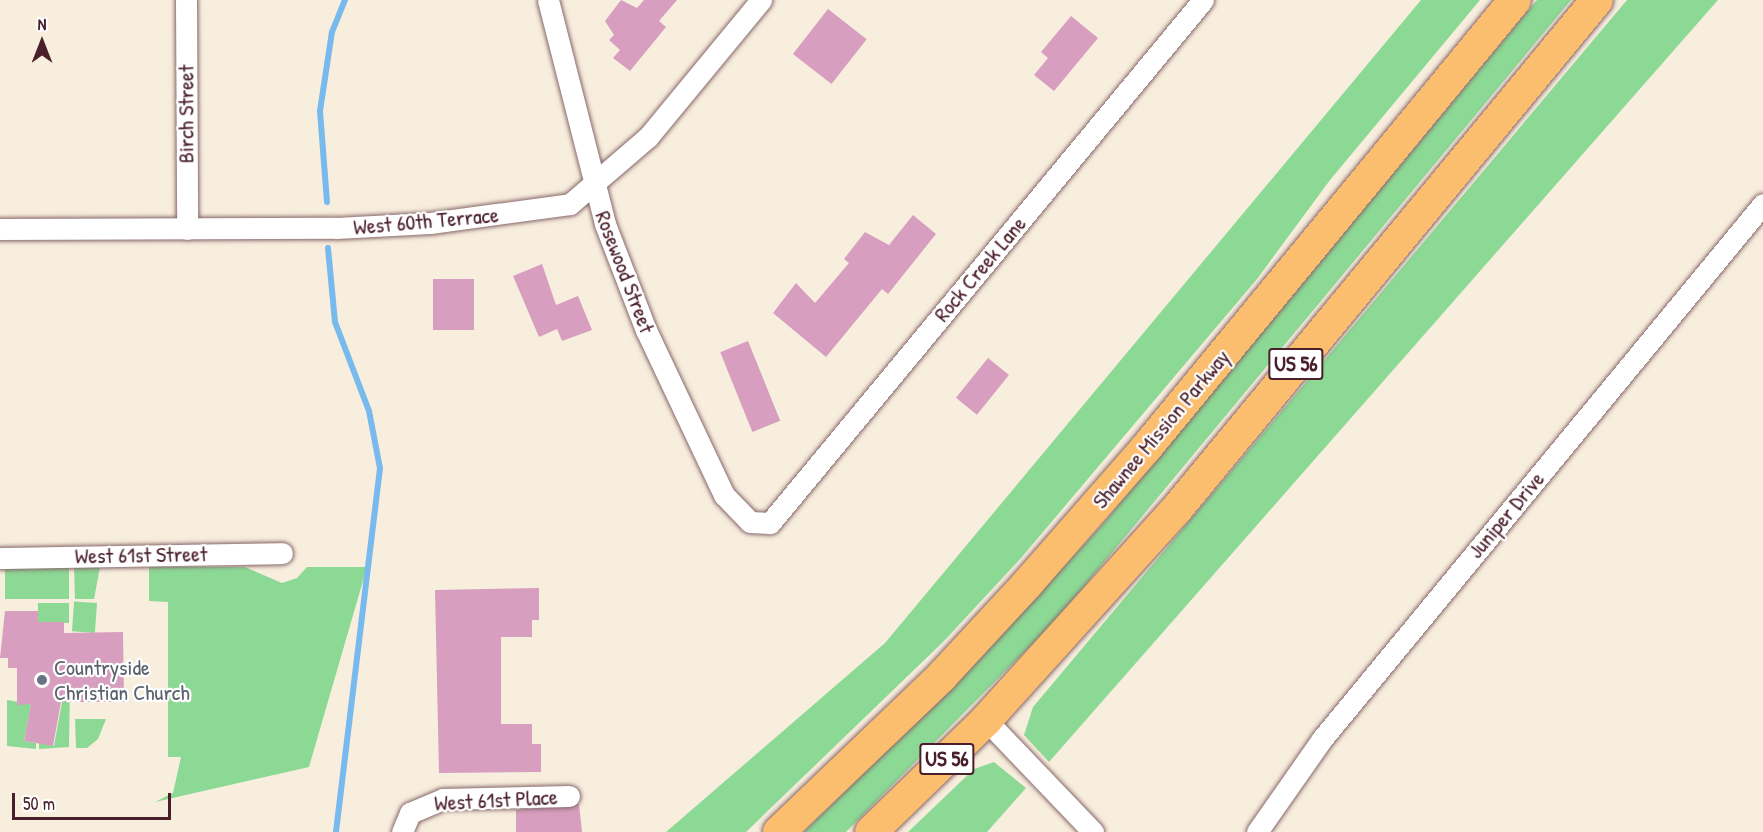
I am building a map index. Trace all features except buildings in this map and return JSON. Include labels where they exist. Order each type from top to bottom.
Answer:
[{"type":"highway","name":"Shawnee Mission Parkway","points":[[779,832],[926,692],[1029,583],[1148,447],[1515,0]]},
{"type":"highway","name":"US 56","points":[[871,832],[986,720],[1176,510],[1598,0]]},
{"type":"street","name":"Birch Street","points":[[186,0],[186,229]]},
{"type":"street","name":"Rosewood Street","points":[[548,0],[594,187],[624,277],[700,448],[724,495],[750,522]]},
{"type":"street","name":"West 60th Terrace","points":[[0,228],[186,229],[430,223],[570,204],[594,187],[648,137],[761,0]]},
{"type":"street","name":"Rock Creek Lane","points":[[750,522],[770,523],[791,499],[1203,0]]},
{"type":"street","name":"Juniper Drive","points":[[1257,832],[1322,739],[1763,204]]},
{"type":"street","name":"West 61st Street","points":[[0,558],[282,553]]},
{"type":"street","points":[[986,720],[1093,832]]},
{"type":"street","name":"West 61st Place","points":[[402,832],[410,813],[444,800],[569,796]]},
{"type":"green space","points":[[1421,0],[1480,0],[1330,180],[1257,279],[1021,558],[944,641],[746,832],[666,832],[885,643]]},
{"type":"green space","points":[[1537,0],[1571,0],[1056,620],[846,832],[804,832],[982,656],[1102,525]]},
{"type":"green space","points":[[1627,0],[1718,0],[1049,762],[1024,735],[1033,707]]},
{"type":"green space","points":[[5,567],[69,567],[69,599],[5,599]]},
{"type":"green space","points":[[74,567],[100,567],[94,599],[75,599]]},
{"type":"green space","points":[[149,567],[245,567],[282,583],[297,578],[307,567],[367,567],[309,767],[155,802],[173,793],[181,757],[168,757],[168,602],[149,601]]},
{"type":"green space","points":[[74,601],[97,603],[95,633],[72,631]]},
{"type":"green space","points":[[38,603],[69,603],[69,623],[38,623]]},
{"type":"green space","points":[[65,685],[70,685],[69,747],[39,749],[39,743],[54,746]]},
{"type":"green space","points":[[7,700],[31,704],[24,741],[36,743],[36,749],[7,746]]},
{"type":"green space","points":[[75,719],[106,719],[98,739],[87,748],[76,748]]},
{"type":"green space","points":[[994,762],[1026,788],[987,832],[908,832],[974,769]]},
{"type":"waterway","points":[[327,202],[320,111],[332,32],[345,0]]},
{"type":"waterway","points":[[328,248],[335,322],[369,411],[380,468],[336,832]]},
{"type":"place","name":"Countryside Christian Church","points":[[42,680]]}]
